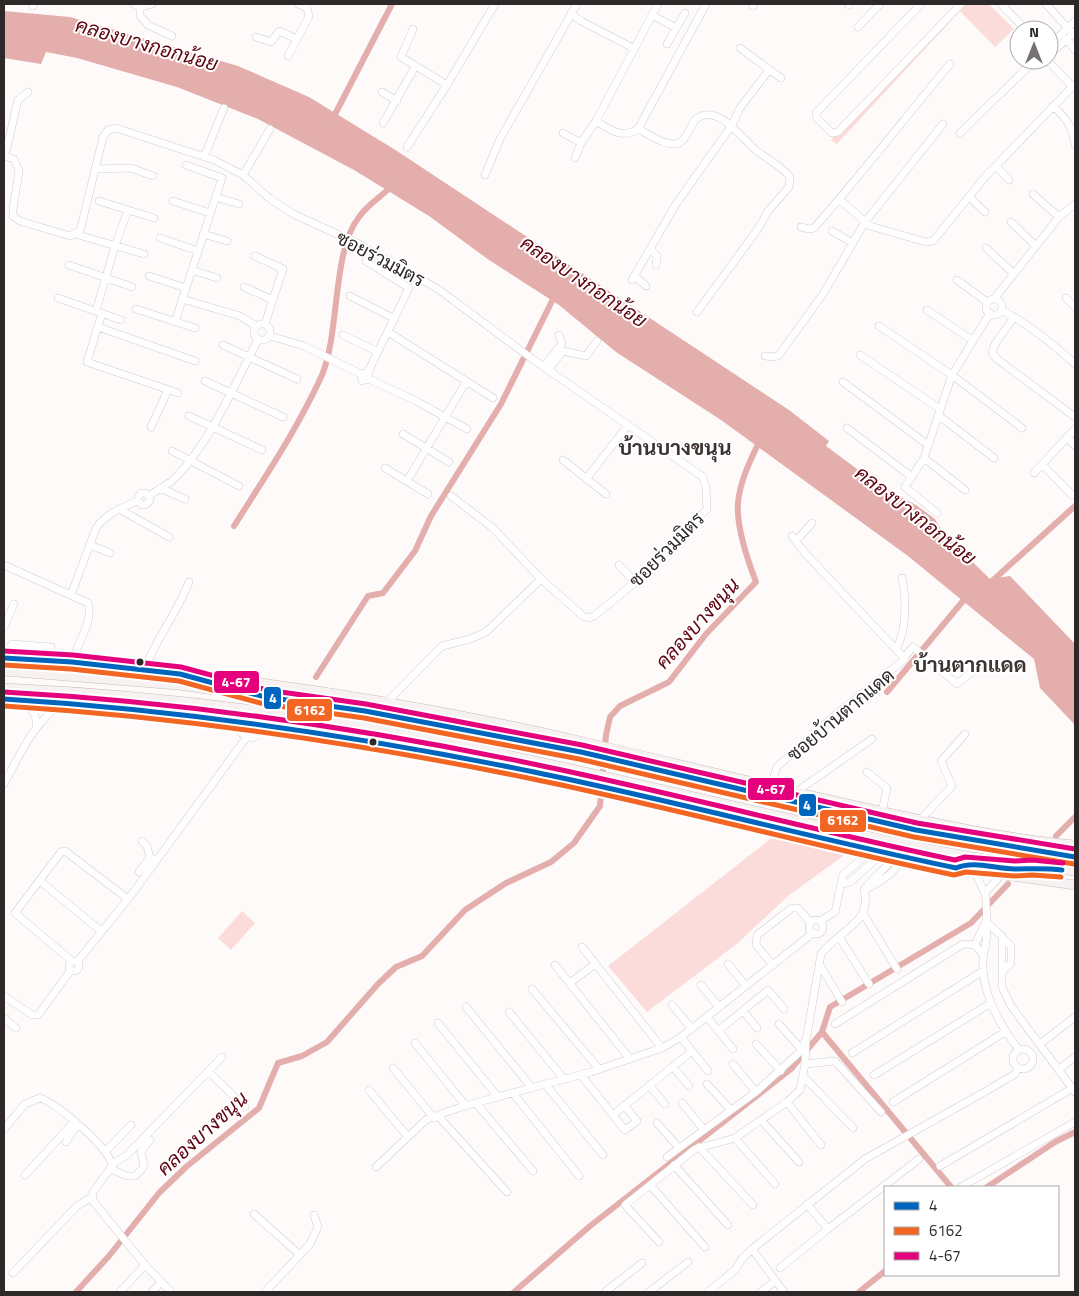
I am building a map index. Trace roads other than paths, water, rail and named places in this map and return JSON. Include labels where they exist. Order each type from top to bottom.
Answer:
[{"type":"main road","points":[[6,654],[388,701],[597,745],[920,820],[1075,845]]},
{"type":"main road","points":[[4,671],[178,685],[374,712],[609,758],[803,805],[988,844],[1075,857]]},
{"type":"main road","points":[[180,674],[265,697]]},
{"type":"main road","points":[[4,688],[180,702],[310,716],[464,745],[908,846],[1032,867],[1075,872]]},
{"type":"main road","points":[[4,699],[237,720],[396,745],[608,787],[883,853],[956,868],[1075,885]]},
{"type":"main road","points":[[268,724],[277,720],[305,719],[310,716]]},
{"type":"main road","points":[[988,844],[1064,844]]},
{"type":"main road","points":[[956,868],[965,864],[1015,869],[1032,867]]},
{"type":"street","points":[[152,4],[137,5],[140,16],[148,25],[172,36]]},
{"type":"street","points":[[288,56],[310,15],[307,8],[298,4]]},
{"type":"street","points":[[407,146],[447,85],[495,4]]},
{"type":"street","points":[[485,175],[500,139],[577,4]]},
{"type":"street","points":[[575,158],[581,143],[596,121],[658,4]]},
{"type":"street","points":[[596,121],[622,134],[631,134],[638,129],[706,4]]},
{"type":"street","points":[[858,27],[880,4]]},
{"type":"street","points":[[921,4],[816,113],[816,117],[832,133],[838,132],[961,4]]},
{"type":"street","points":[[1002,4],[1017,20]]},
{"type":"street","points":[[1046,4],[1072,31]]},
{"type":"street","points":[[571,12],[581,21],[633,48]]},
{"type":"street","points":[[667,44],[685,13]]},
{"type":"street","points":[[652,15],[676,28]]},
{"type":"street","points":[[1059,46],[1072,31],[1075,22]]},
{"type":"street","points":[[413,29],[401,55],[405,62],[447,85]]},
{"type":"street","points":[[256,36],[271,42],[279,30],[297,39]]},
{"type":"street","points":[[1059,39],[1072,31]]},
{"type":"street","points":[[1066,40],[1075,50]]},
{"type":"street","points":[[740,48],[781,78]]},
{"type":"street","points":[[801,226],[809,229],[814,228],[950,64]]},
{"type":"street","points":[[383,123],[397,101],[414,67]]},
{"type":"street","points":[[646,286],[633,278],[676,204],[732,125],[740,108],[769,70]]},
{"type":"street","points":[[960,133],[1025,70]]},
{"type":"street","points":[[839,200],[866,222],[931,242],[996,166],[1072,84],[1057,70]]},
{"type":"street","points":[[28,92],[18,100],[4,156],[14,158],[19,171],[13,209],[14,216],[20,221],[70,236],[80,231],[105,132],[112,128],[204,157],[243,175],[270,130]]},
{"type":"street","points":[[382,92],[397,101]]},
{"type":"street","points":[[1053,106],[1068,121],[1073,130],[1075,145]]},
{"type":"street","points":[[204,157],[224,108]]},
{"type":"street","points":[[638,129],[672,144],[683,141],[692,123],[700,116],[711,115],[732,125],[757,151],[789,174],[791,180],[697,312]]},
{"type":"street","points":[[765,356],[774,357],[779,355],[823,294],[866,222],[943,124]]},
{"type":"street","points":[[564,133],[581,143]]},
{"type":"street","points":[[175,322],[222,177],[186,165]]},
{"type":"street","points":[[996,166],[1008,180]]},
{"type":"street","points":[[96,169],[131,168],[153,176]]},
{"type":"street","name":"ซอยร่วมมิตร","points":[[243,175],[269,198],[293,214],[359,244],[438,289],[530,358],[700,474],[706,484],[708,506],[635,582],[594,616],[589,618],[541,578]]},
{"type":"street","points":[[1033,194],[1059,217]]},
{"type":"street","points":[[215,197],[239,204]]},
{"type":"street","points":[[969,197],[985,212]]},
{"type":"street","points":[[99,201],[154,218]]},
{"type":"street","points":[[173,201],[210,214]]},
{"type":"street","points":[[1001,310],[995,314],[990,313],[986,309],[1035,245],[1059,217],[1075,204]]},
{"type":"street","points":[[128,210],[105,278],[98,327],[87,362],[178,393]]},
{"type":"street","points":[[1012,222],[1035,245]]},
{"type":"street","points":[[832,231],[853,243]]},
{"type":"street","points":[[75,234],[144,254]]},
{"type":"street","points":[[203,234],[227,241]]},
{"type":"street","points":[[160,238],[198,250]]},
{"type":"street","points":[[986,248],[1014,274]]},
{"type":"street","points":[[650,249],[658,256],[656,265]]},
{"type":"street","points":[[255,256],[282,269],[265,324]]},
{"type":"street","points":[[366,261],[409,286],[395,319],[366,375]]},
{"type":"street","points":[[68,265],[132,287]]},
{"type":"street","points":[[192,270],[217,278]]},
{"type":"street","points":[[149,276],[186,288]]},
{"type":"street","points":[[957,280],[991,301],[1000,303],[1001,310]]},
{"type":"street","points":[[244,287],[273,300]]},
{"type":"street","points":[[350,296],[395,319]]},
{"type":"street","points":[[58,298],[121,320]]},
{"type":"street","points":[[1066,298],[1075,307]]},
{"type":"street","points":[[182,299],[240,316],[256,326],[265,324]]},
{"type":"street","points":[[136,309],[195,328]]},
{"type":"street","points":[[927,310],[972,340]]},
{"type":"street","points":[[1001,310],[1045,337],[1075,364]]},
{"type":"street","points":[[937,513],[905,487],[924,458],[952,375],[990,313]]},
{"type":"street","points":[[1014,317],[995,344],[992,353],[997,359],[1075,417]]},
{"type":"street","points":[[265,324],[270,329],[270,336]]},
{"type":"street","points":[[256,326],[254,336],[258,340],[265,340],[270,336]]},
{"type":"street","points":[[879,326],[952,375],[1022,428]]},
{"type":"street","points":[[98,327],[195,361]]},
{"type":"street","points":[[388,332],[493,398]]},
{"type":"street","points":[[343,335],[378,352]]},
{"type":"street","points":[[546,368],[562,344],[559,335]]},
{"type":"street","points":[[270,336],[314,351],[366,375],[468,429]]},
{"type":"street","points":[[71,595],[96,528],[103,518],[119,509],[138,502],[138,497],[141,493],[145,492],[149,496],[171,481],[190,459],[211,427],[231,394],[258,340]]},
{"type":"street","points":[[546,368],[563,351],[586,356],[598,341]]},
{"type":"street","points":[[223,344],[297,380]]},
{"type":"street","points":[[860,356],[939,412],[994,458]]},
{"type":"street","points":[[205,380],[283,418]]},
{"type":"street","points":[[407,481],[466,382]]},
{"type":"street","points":[[843,382],[928,445]]},
{"type":"street","points":[[151,427],[168,390]]},
{"type":"street","points":[[189,416],[262,450]]},
{"type":"street","points":[[586,479],[628,425]]},
{"type":"street","points":[[847,428],[912,477]]},
{"type":"street","points":[[1034,473],[1075,429]]},
{"type":"street","points":[[403,434],[449,462]]},
{"type":"street","points":[[1067,438],[1075,446]]},
{"type":"street","points":[[172,451],[239,486]]},
{"type":"street","points":[[924,458],[966,490]]},
{"type":"street","points":[[563,460],[606,494]]},
{"type":"street","points":[[1042,464],[1072,494]]},
{"type":"street","points":[[385,468],[428,494]]},
{"type":"street","points":[[160,488],[185,499]]},
{"type":"street","points":[[388,701],[442,646],[470,639],[486,632],[541,578],[493,528],[451,496]]},
{"type":"street","points":[[119,509],[169,537]]},
{"type":"street","name":"ซอยบ้านตากแดด","points":[[771,786],[777,767],[835,714],[904,661],[904,657],[896,648],[794,538],[812,523]]},
{"type":"street","points":[[90,545],[110,553]]},
{"type":"street","points":[[4,565],[88,602],[90,610],[72,662]]},
{"type":"street","points":[[619,565],[635,582]]},
{"type":"street","points":[[896,648],[902,641],[906,605],[902,578]]},
{"type":"street","points":[[144,670],[152,650],[183,599],[190,582]]},
{"type":"street","points":[[4,627],[14,604]]},
{"type":"street","points":[[6,654],[12,644],[51,647]]},
{"type":"street","points":[[904,657],[913,647],[957,684],[978,666]]},
{"type":"street","points":[[18,700],[34,712],[37,720],[36,728]]},
{"type":"street","points":[[4,784],[36,728],[49,713],[64,703]]},
{"type":"street","points":[[237,720],[239,731],[246,738],[256,738],[268,724]]},
{"type":"street","points":[[920,820],[951,787],[942,765],[942,758],[965,734]]},
{"type":"street","points":[[74,961],[128,899],[153,859],[246,738]]},
{"type":"street","points":[[796,792],[872,739]]},
{"type":"street","points":[[867,772],[887,788],[882,812]]},
{"type":"street","points":[[142,841],[147,846],[153,859]]},
{"type":"street","points":[[810,922],[814,920],[820,921],[835,912],[843,875],[872,850]]},
{"type":"street","points":[[4,996],[32,1015],[38,1015],[71,970],[78,969],[74,961],[15,913],[61,852],[65,851],[128,899]]},
{"type":"street","points":[[841,884],[850,882],[883,853]]},
{"type":"street","points":[[659,1242],[625,1206],[694,1149],[735,1138],[787,1102],[800,1090],[821,954],[829,944],[864,915],[867,907],[864,890],[878,883],[898,866],[899,856]]},
{"type":"street","points":[[139,872],[153,859]]},
{"type":"street","points":[[974,871],[985,893],[986,942],[982,953],[983,971],[991,1003],[1005,1032],[1019,1050],[1028,1051],[1032,1058],[1032,1062],[1026,1068],[1018,1068]]},
{"type":"street","points":[[985,893],[1002,874]]},
{"type":"street","points":[[40,881],[101,931]]},
{"type":"street","points":[[773,965],[756,945],[757,935],[792,908],[798,908],[810,922],[809,929],[813,933]]},
{"type":"street","points":[[864,915],[897,969]]},
{"type":"street","points":[[376,1167],[427,1119],[476,1103],[581,1075],[662,1048],[681,1038],[813,933],[822,931],[823,927],[820,921]]},
{"type":"street","points":[[986,921],[1009,942],[1012,963],[1002,971]]},
{"type":"street","points":[[976,945],[986,921]]},
{"type":"street","points":[[940,1166],[1074,1090],[1011,1006],[1002,987],[1000,948],[1002,936]]},
{"type":"street","points":[[839,937],[868,984]]},
{"type":"street","points":[[834,1024],[963,944],[976,945],[982,953]]},
{"type":"street","points":[[582,947],[662,1048]]},
{"type":"street","points":[[570,983],[595,964]]},
{"type":"street","points":[[728,964],[746,986]]},
{"type":"street","points":[[555,965],[630,1059]]},
{"type":"street","points":[[820,965],[842,1002]]},
{"type":"street","points":[[852,1053],[983,971]]},
{"type":"street","points":[[701,985],[719,1007]]},
{"type":"street","points":[[532,989],[599,1069]]},
{"type":"street","points":[[718,1031],[768,990],[784,1009]]},
{"type":"street","points":[[874,1076],[991,1003]]},
{"type":"street","points":[[672,1004],[692,1029]]},
{"type":"street","points":[[466,1007],[532,1088]]},
{"type":"street","points":[[743,1011],[757,1028]]},
{"type":"street","points":[[509,1012],[564,1080]]},
{"type":"street","points":[[707,1017],[733,1049]]},
{"type":"street","points":[[1040,1044],[1075,1017]]},
{"type":"street","points":[[4,1018],[16,1028]]},
{"type":"street","points":[[438,1023],[498,1097]]},
{"type":"street","points":[[779,1024],[802,1050]]},
{"type":"street","points":[[893,1102],[1005,1032]]},
{"type":"street","points":[[667,1157],[756,1092],[781,1071],[802,1050],[807,1035]]},
{"type":"street","points":[[681,1038],[708,1071]]},
{"type":"street","points":[[415,1043],[466,1106]]},
{"type":"street","points":[[756,1044],[781,1071]]},
{"type":"street","points":[[1018,1068],[1013,1060],[1019,1050]]},
{"type":"street","points":[[613,1114],[692,1051]]},
{"type":"street","points":[[13,1273],[77,1206],[92,1197],[94,1190],[112,1166],[127,1155],[222,1057]]},
{"type":"street","points":[[1059,1069],[1075,1057]]},
{"type":"street","points":[[805,1064],[836,1061],[881,1112]]},
{"type":"street","points":[[733,1064],[756,1092]]},
{"type":"street","points":[[673,1067],[689,1086]]},
{"type":"street","points":[[393,1068],[436,1117],[507,1192]]},
{"type":"street","points":[[708,1292],[735,1270],[752,1250],[865,1159],[1015,1074],[1018,1068]]},
{"type":"street","points":[[208,1071],[245,1107]]},
{"type":"street","points":[[581,1075],[625,1130],[637,1121],[624,1105]]},
{"type":"street","points":[[803,1076],[853,1128]]},
{"type":"street","points":[[546,1084],[603,1155]]},
{"type":"street","points":[[707,1084],[730,1110]]},
{"type":"street","points":[[649,1085],[665,1104]]},
{"type":"street","points":[[369,1090],[407,1136]]},
{"type":"street","points":[[512,1093],[580,1176]]},
{"type":"street","points":[[4,1129],[25,1104],[40,1098],[51,1102],[106,1151],[112,1166],[127,1176],[135,1176],[144,1166],[145,1161],[141,1151],[150,1140]]},
{"type":"street","points":[[787,1102],[821,1145]]},
{"type":"street","points":[[476,1103],[533,1172]]},
{"type":"street","points":[[682,1104],[704,1130]]},
{"type":"street","points":[[762,1120],[799,1162]]},
{"type":"street","points":[[963,1186],[1075,1122]]},
{"type":"street","points":[[66,1142],[76,1123]]},
{"type":"street","points":[[25,1175],[76,1123]]},
{"type":"street","points":[[657,1123],[679,1148]]},
{"type":"street","points":[[106,1151],[130,1124]]},
{"type":"street","points":[[735,1138],[776,1184]]},
{"type":"street","points":[[700,1148],[753,1205]]},
{"type":"street","points":[[780,1268],[919,1159]]},
{"type":"street","points":[[674,1165],[728,1224]]},
{"type":"street","points":[[650,1185],[705,1247]]},
{"type":"street","points":[[92,1197],[130,1246],[171,1292]]},
{"type":"street","points":[[807,1204],[828,1229]]},
{"type":"street","points":[[254,1214],[300,1254]]},
{"type":"street","points":[[265,1292],[310,1244],[317,1232],[317,1222],[314,1215]]},
{"type":"street","points":[[752,1250],[784,1292]]},
{"type":"street","points":[[649,1292],[688,1262]]},
{"type":"street","points":[[605,1292],[642,1263]]},
{"type":"street","points":[[120,1292],[145,1264]]},
{"type":"street","points":[[761,1292],[775,1281]]},
{"type":"street","points":[[152,1292],[161,1282]]},
{"type":"water","name":"คลองบางกอกน้อย","points":[[4,11],[70,17],[238,66],[309,97],[397,151],[789,410],[829,441],[826,446],[880,486],[916,505],[935,519],[943,533],[990,579],[1010,576],[1075,644],[1075,725],[1040,688],[1034,659],[908,556],[721,420],[616,352],[559,305],[489,260],[429,216],[354,170],[258,119],[177,87],[77,58],[46,52],[41,64],[4,58]]},
{"type":"waterway","points":[[332,120],[392,4]]},
{"type":"waterway","points":[[234,526],[292,433],[322,375],[332,337],[340,271],[350,232],[362,213],[392,186]]},
{"type":"waterway","points":[[316,677],[368,596],[383,593],[415,551],[431,516],[501,404],[555,295]]},
{"type":"waterway","name":"คลองบางขนุน","points":[[76,1292],[109,1256],[159,1193],[186,1167],[259,1108],[278,1063],[302,1056],[327,1042],[378,984],[396,967],[422,956],[465,910],[506,883],[551,862],[574,843],[600,806],[606,735],[610,717],[620,706],[669,682],[706,634],[756,582],[741,533],[738,503],[744,478],[761,438]]},
{"type":"waterway","points":[[991,582],[1075,506]]},
{"type":"waterway","points":[[887,692],[968,595]]},
{"type":"waterway","points":[[1056,836],[1075,817]]},
{"type":"waterway","points":[[514,1292],[590,1226],[791,1069],[822,1032],[830,1007],[971,923],[1008,884]]},
{"type":"waterway","points":[[822,1032],[950,1186]]},
{"type":"waterway","points":[[989,1186],[1055,1142],[1075,1132]]},
{"type":"waterway","points":[[859,1292],[884,1272]]},
{"type":"district","name":"บ้านบางขนุน","points":[[675,447]]},
{"type":"district","name":"บ้านตากแดด","points":[[970,664]]}]
